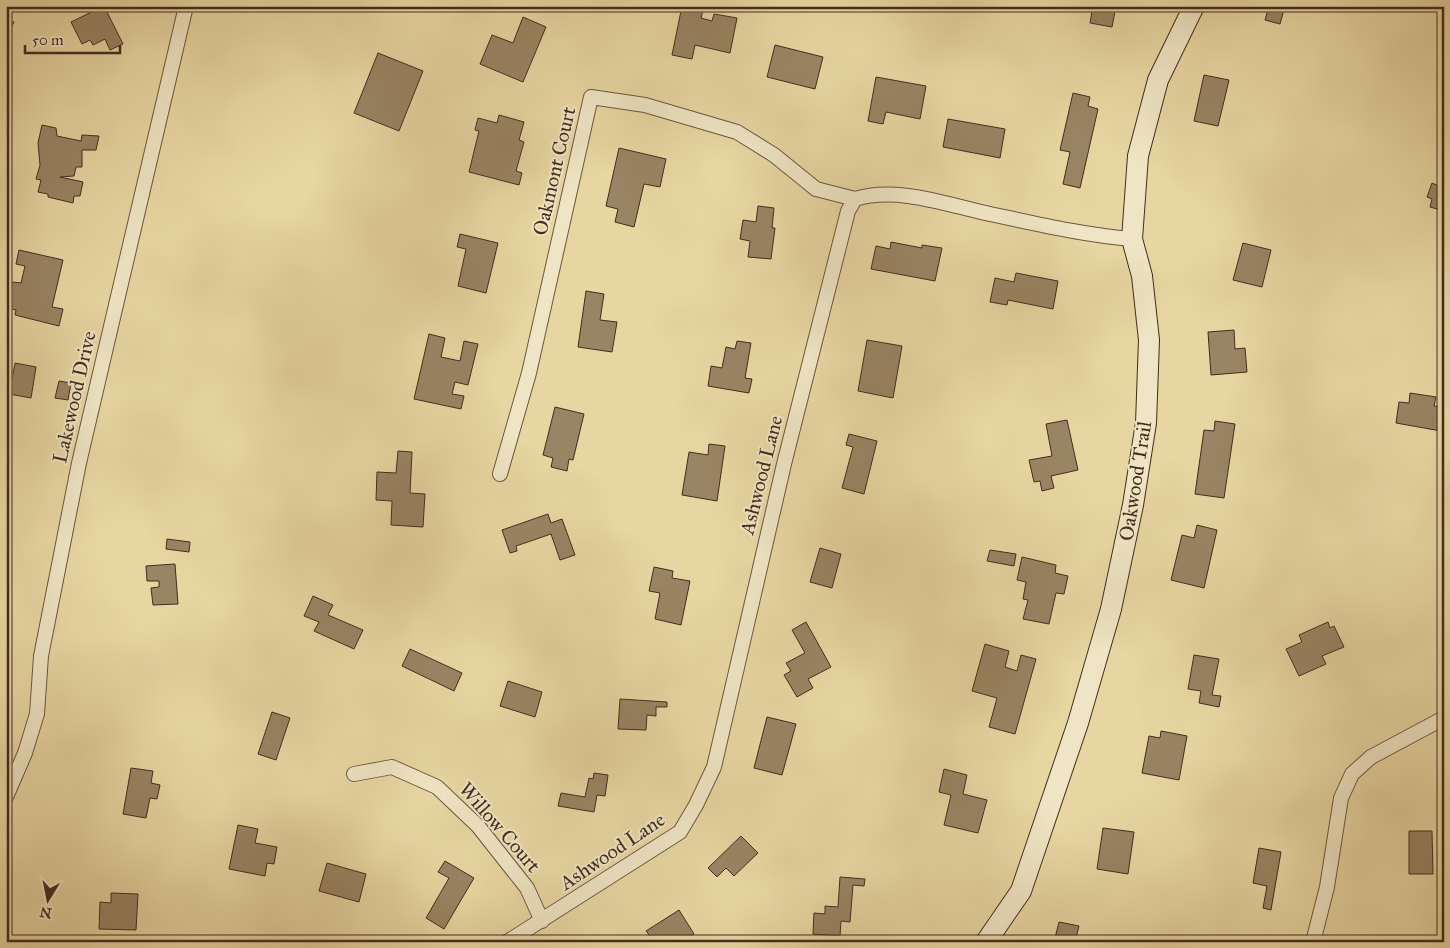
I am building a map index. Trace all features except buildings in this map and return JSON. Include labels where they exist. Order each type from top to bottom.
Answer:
[{"type":"street","name":"Lakewood Drive","points":[[6,797],[25,753],[37,714],[41,656],[79,463],[186,6]]},
{"type":"street","name":"Oakwood Trail","points":[[986,942],[1021,891],[1078,723],[1111,609],[1133,506],[1146,423],[1149,340],[1142,276],[1132,239],[1138,156],[1158,80],[1194,6]]},
{"type":"street","name":"Oakmont Court","points":[[500,474],[529,373],[591,97],[645,105],[737,132],[774,155],[816,189],[855,199]]},
{"type":"street","points":[[855,199],[872,194],[918,198],[1087,235],[1132,239]]},
{"type":"street","name":"Ashwood Lane","points":[[507,942],[680,832],[696,805],[714,767],[784,464],[848,212],[855,199]]},
{"type":"street","points":[[1313,942],[1327,887],[1341,798],[1352,774],[1371,757],[1444,718]]},
{"type":"street","name":"Willow Court","points":[[354,774],[392,767],[437,787],[478,826],[522,882],[542,921]]}]
